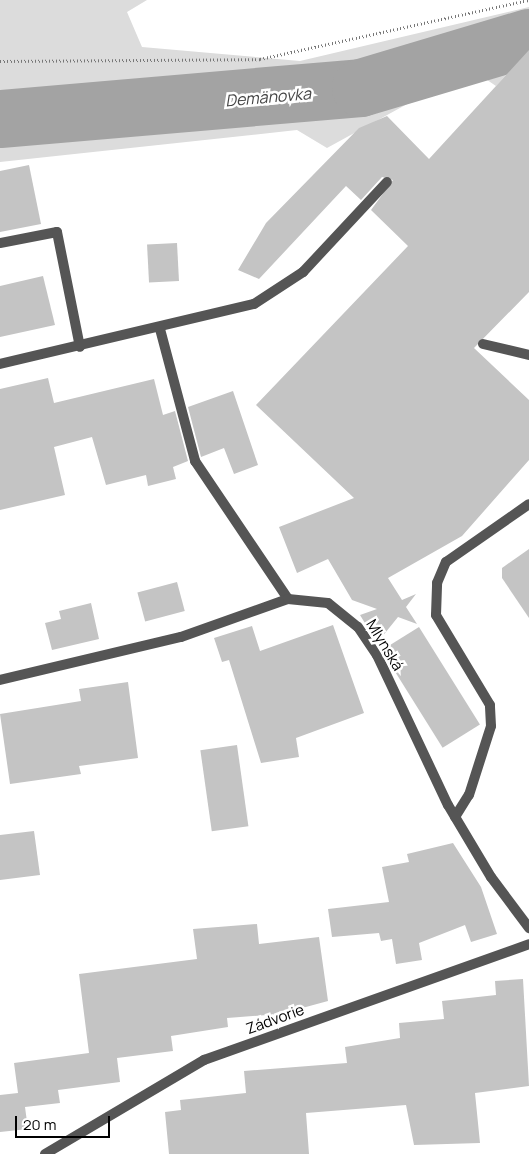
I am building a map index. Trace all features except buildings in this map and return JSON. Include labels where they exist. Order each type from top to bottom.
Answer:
[{"type":"street","points":[[0,364],[160,329],[254,304],[303,272],[387,182]]},
{"type":"street","points":[[0,243],[57,232],[80,347]]},
{"type":"street","points":[[160,329],[195,461],[288,599]]},
{"type":"street","points":[[483,344],[529,355]]},
{"type":"street","points":[[455,816],[468,795],[486,742],[490,705],[436,615],[437,583],[446,562],[529,504]]},
{"type":"street","name":"Mlynská","points":[[0,680],[181,638],[288,599],[328,603],[358,627],[377,655],[455,816],[529,928]]},
{"type":"street","name":"Zádvorie","points":[[45,1154],[204,1060],[529,944]]},
{"type":"path","points":[[0,61],[260,59],[529,0]]},
{"type":"shaded area","points":[[0,0],[147,0],[127,12],[142,47],[300,61],[529,7],[529,50],[496,86],[471,69],[327,148],[297,130],[0,162]]},
{"type":"waterway","name":"Demänovka","points":[[0,119],[361,88],[529,38]]}]
